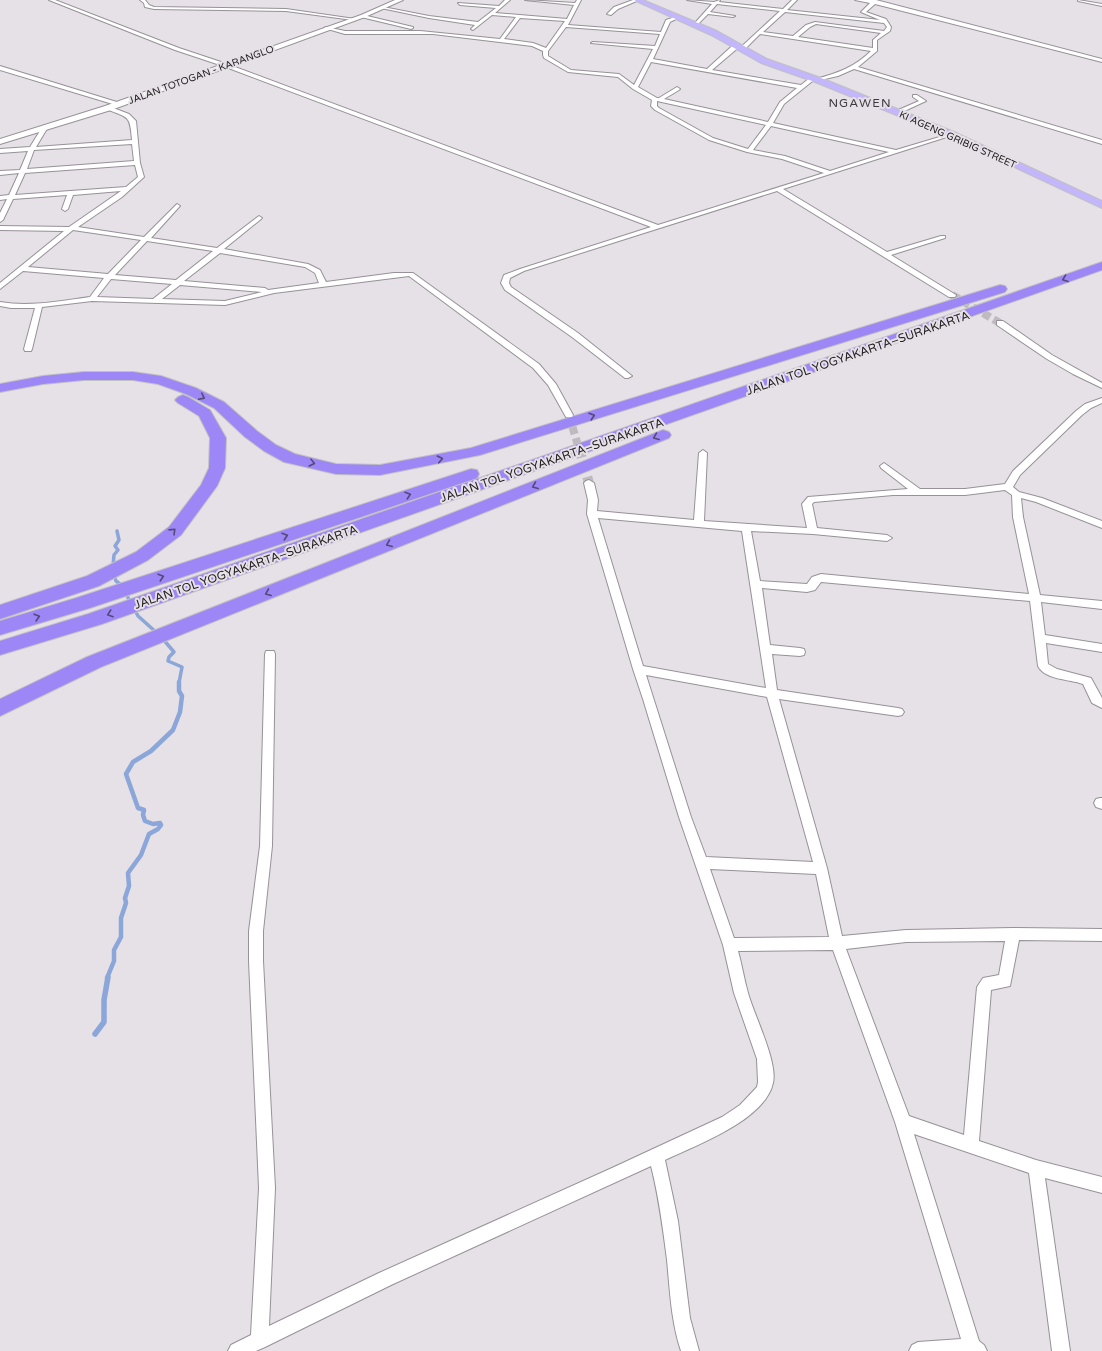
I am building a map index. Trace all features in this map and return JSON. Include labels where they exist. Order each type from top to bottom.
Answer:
[{"type":"highway","name":"JALAN TOL YOGYAKARTA–SURAKARTA","points":[[0,648],[95,619],[926,329],[1102,266]]},
{"type":"highway","name":"JALAN TOL YOGYAKARTA–SURAKARTA","points":[[0,628],[83,603],[490,467],[1046,273]]},
{"type":"highway","points":[[0,388],[43,380],[84,376],[133,376],[161,380],[191,392],[219,406],[251,434],[270,448],[290,458],[336,469],[380,470],[474,452],[1011,286]]},
{"type":"highway","points":[[0,708],[94,662],[926,329]]},
{"type":"highway","points":[[0,396],[41,388],[81,384],[124,384],[149,387],[183,400],[205,413],[218,438],[217,468],[209,486],[175,531],[142,556],[93,581],[0,612]]},
{"type":"main road","name":"JALAN TOTOGAN - KARANGLO","points":[[0,142],[114,106],[326,28],[363,16],[398,0]]},
{"type":"main road","name":"KI AGENG GRIBIG STREET","points":[[637,0],[696,25],[764,60],[816,79],[951,134],[1102,204]]},
{"type":"street","points":[[51,0],[177,49],[224,65],[657,227]]},
{"type":"street","points":[[142,0],[146,2],[147,6],[154,8],[198,8],[218,10],[275,9],[313,12],[354,19]]},
{"type":"street","points":[[465,36],[508,0]]},
{"type":"street","points":[[527,0],[578,2],[565,26],[546,51],[545,55],[566,70],[619,76],[635,88],[654,99],[661,99],[895,151]]},
{"type":"street","points":[[609,14],[616,8],[637,0]]},
{"type":"street","points":[[689,0],[717,1],[784,11],[886,22]]},
{"type":"street","points":[[708,70],[733,48],[739,47],[760,33],[795,0]]},
{"type":"street","points":[[857,0],[874,1],[1102,61]]},
{"type":"street","points":[[1080,0],[1102,5]]},
{"type":"street","points":[[530,17],[539,1]]},
{"type":"street","points":[[696,25],[717,1]]},
{"type":"street","points":[[749,151],[782,104],[801,87],[816,79],[855,68],[875,50],[875,40],[889,28],[886,22],[863,12],[874,1]]},
{"type":"street","points":[[198,8],[206,3]]},
{"type":"street","points":[[460,4],[499,7]]},
{"type":"street","points":[[275,9],[280,5]]},
{"type":"street","points":[[383,8],[429,17],[479,24]]},
{"type":"street","points":[[397,15],[402,12]]},
{"type":"street","points":[[707,13],[732,16]]},
{"type":"street","points":[[492,14],[567,20]]},
{"type":"street","points":[[363,16],[411,28]]},
{"type":"street","points":[[501,40],[519,16]]},
{"type":"street","points":[[423,21],[429,17]]},
{"type":"street","points":[[635,88],[668,21],[676,17]]},
{"type":"street","points":[[379,24],[392,18]]},
{"type":"street","points":[[407,32],[417,24]]},
{"type":"street","points":[[794,38],[813,24],[884,32]]},
{"type":"street","points":[[565,26],[662,33]]},
{"type":"street","points":[[828,31],[834,26]]},
{"type":"street","points":[[358,32],[372,27]]},
{"type":"street","points":[[326,28],[340,32],[407,32],[465,36],[531,44],[546,51]]},
{"type":"street","points":[[760,33],[875,50]]},
{"type":"street","points":[[819,42],[824,36]]},
{"type":"street","points":[[593,43],[656,48]]},
{"type":"street","points":[[649,60],[801,87]]},
{"type":"street","points":[[0,68],[114,106],[127,116],[133,121],[141,177],[109,204],[71,229],[0,287]]},
{"type":"street","points":[[855,68],[1102,142]]},
{"type":"street","points":[[661,99],[677,89]]},
{"type":"street","points":[[898,112],[923,101],[915,96],[928,90]]},
{"type":"street","points":[[654,99],[654,106],[711,139],[749,151],[783,157],[828,172]]},
{"type":"street","points":[[0,220],[32,148],[45,128]]},
{"type":"street","points":[[628,376],[575,335],[508,288],[505,280],[507,277],[522,270],[951,134]]},
{"type":"street","points":[[0,151],[136,142]]},
{"type":"street","points":[[0,174],[138,163]]},
{"type":"street","points":[[0,198],[128,189]]},
{"type":"street","points":[[778,189],[952,295]]},
{"type":"street","points":[[65,209],[71,192]]},
{"type":"street","points":[[92,299],[109,277],[177,206]]},
{"type":"street","points":[[156,300],[259,218]]},
{"type":"street","points":[[0,228],[71,229],[218,250],[312,266],[320,276],[323,284]]},
{"type":"street","points":[[885,254],[943,237]]},
{"type":"street","points":[[21,269],[274,291]]},
{"type":"street","points":[[0,304],[11,306],[39,306],[92,299],[225,303],[274,291],[402,274],[414,275],[536,366],[552,384],[569,415]]},
{"type":"street","points":[[28,349],[39,306]]},
{"type":"street","points":[[1000,323],[1082,377],[1102,386]]},
{"type":"street","points":[[1008,487],[1016,473],[1079,413],[1088,406],[1102,400]]},
{"type":"street","points":[[699,524],[703,453]]},
{"type":"street","points":[[884,466],[918,492]]},
{"type":"street","points":[[237,1351],[413,1266],[727,1122],[745,1110],[762,1092],[766,1082],[764,1059],[741,993],[730,945],[685,817],[649,699],[638,669],[592,514],[593,500],[589,483]]},
{"type":"street","points":[[813,531],[807,504],[811,499],[893,492],[965,492],[1008,487]]},
{"type":"street","points":[[1008,487],[1009,490],[1016,494],[1039,500],[1102,525]]},
{"type":"street","points":[[1016,494],[1018,517],[1035,597],[1042,662],[1044,668],[1051,672],[1087,681],[1091,687],[1095,699],[1102,704]]},
{"type":"street","points":[[592,514],[746,528],[813,531],[887,538]]},
{"type":"street","points":[[746,528],[756,584],[772,694],[821,868],[836,943],[902,1122],[975,1349],[918,1351]]},
{"type":"street","points":[[756,584],[807,588],[811,587],[816,579],[821,578],[917,588],[937,588],[1035,597],[1102,605]]},
{"type":"street","points":[[1040,638],[1102,648]]},
{"type":"street","points":[[766,649],[800,652]]},
{"type":"street","points":[[259,1341],[267,1188],[256,953],[257,924],[266,846],[270,654]]},
{"type":"street","points":[[638,669],[772,694],[898,712]]},
{"type":"street","points":[[701,863],[821,868]]},
{"type":"street","points":[[730,945],[836,943],[906,936],[1012,934],[1100,935]]},
{"type":"street","points":[[971,1146],[984,987],[988,983],[1006,981],[1012,934]]},
{"type":"street","points":[[902,1122],[1036,1168],[1102,1185]]},
{"type":"street","points":[[656,1155],[667,1199],[678,1292],[690,1351]]},
{"type":"street","points":[[1036,1168],[1061,1351]]},
{"type":"waterway","points":[[113,566],[114,555],[118,550],[115,546],[119,540],[117,531]]},
{"type":"waterway","points":[[113,573],[116,581],[120,584],[120,588]]},
{"type":"waterway","points":[[125,592],[138,616],[157,633]]},
{"type":"waterway","points":[[162,638],[174,652],[169,657],[168,661],[182,667],[179,683]]},
{"type":"waterway","points":[[107,978],[114,961],[114,950],[121,937],[121,918],[126,903],[125,898],[129,886],[128,873],[141,855],[149,834],[158,829],[161,825],[160,823],[153,824],[145,821],[143,815],[144,810],[138,808],[126,774],[133,762],[151,751],[173,730],[180,712],[182,696],[179,691],[179,683]]},
{"type":"waterway","points":[[95,1034],[104,1022],[104,1000],[108,977]]},
{"type":"tunnel","points":[[952,295],[1000,323]]},
{"type":"tunnel","points":[[569,415],[579,449]]},
{"type":"tunnel","points":[[579,448],[589,483]]},
{"type":"district","name":"NGAWEN","points":[[860,103]]}]
